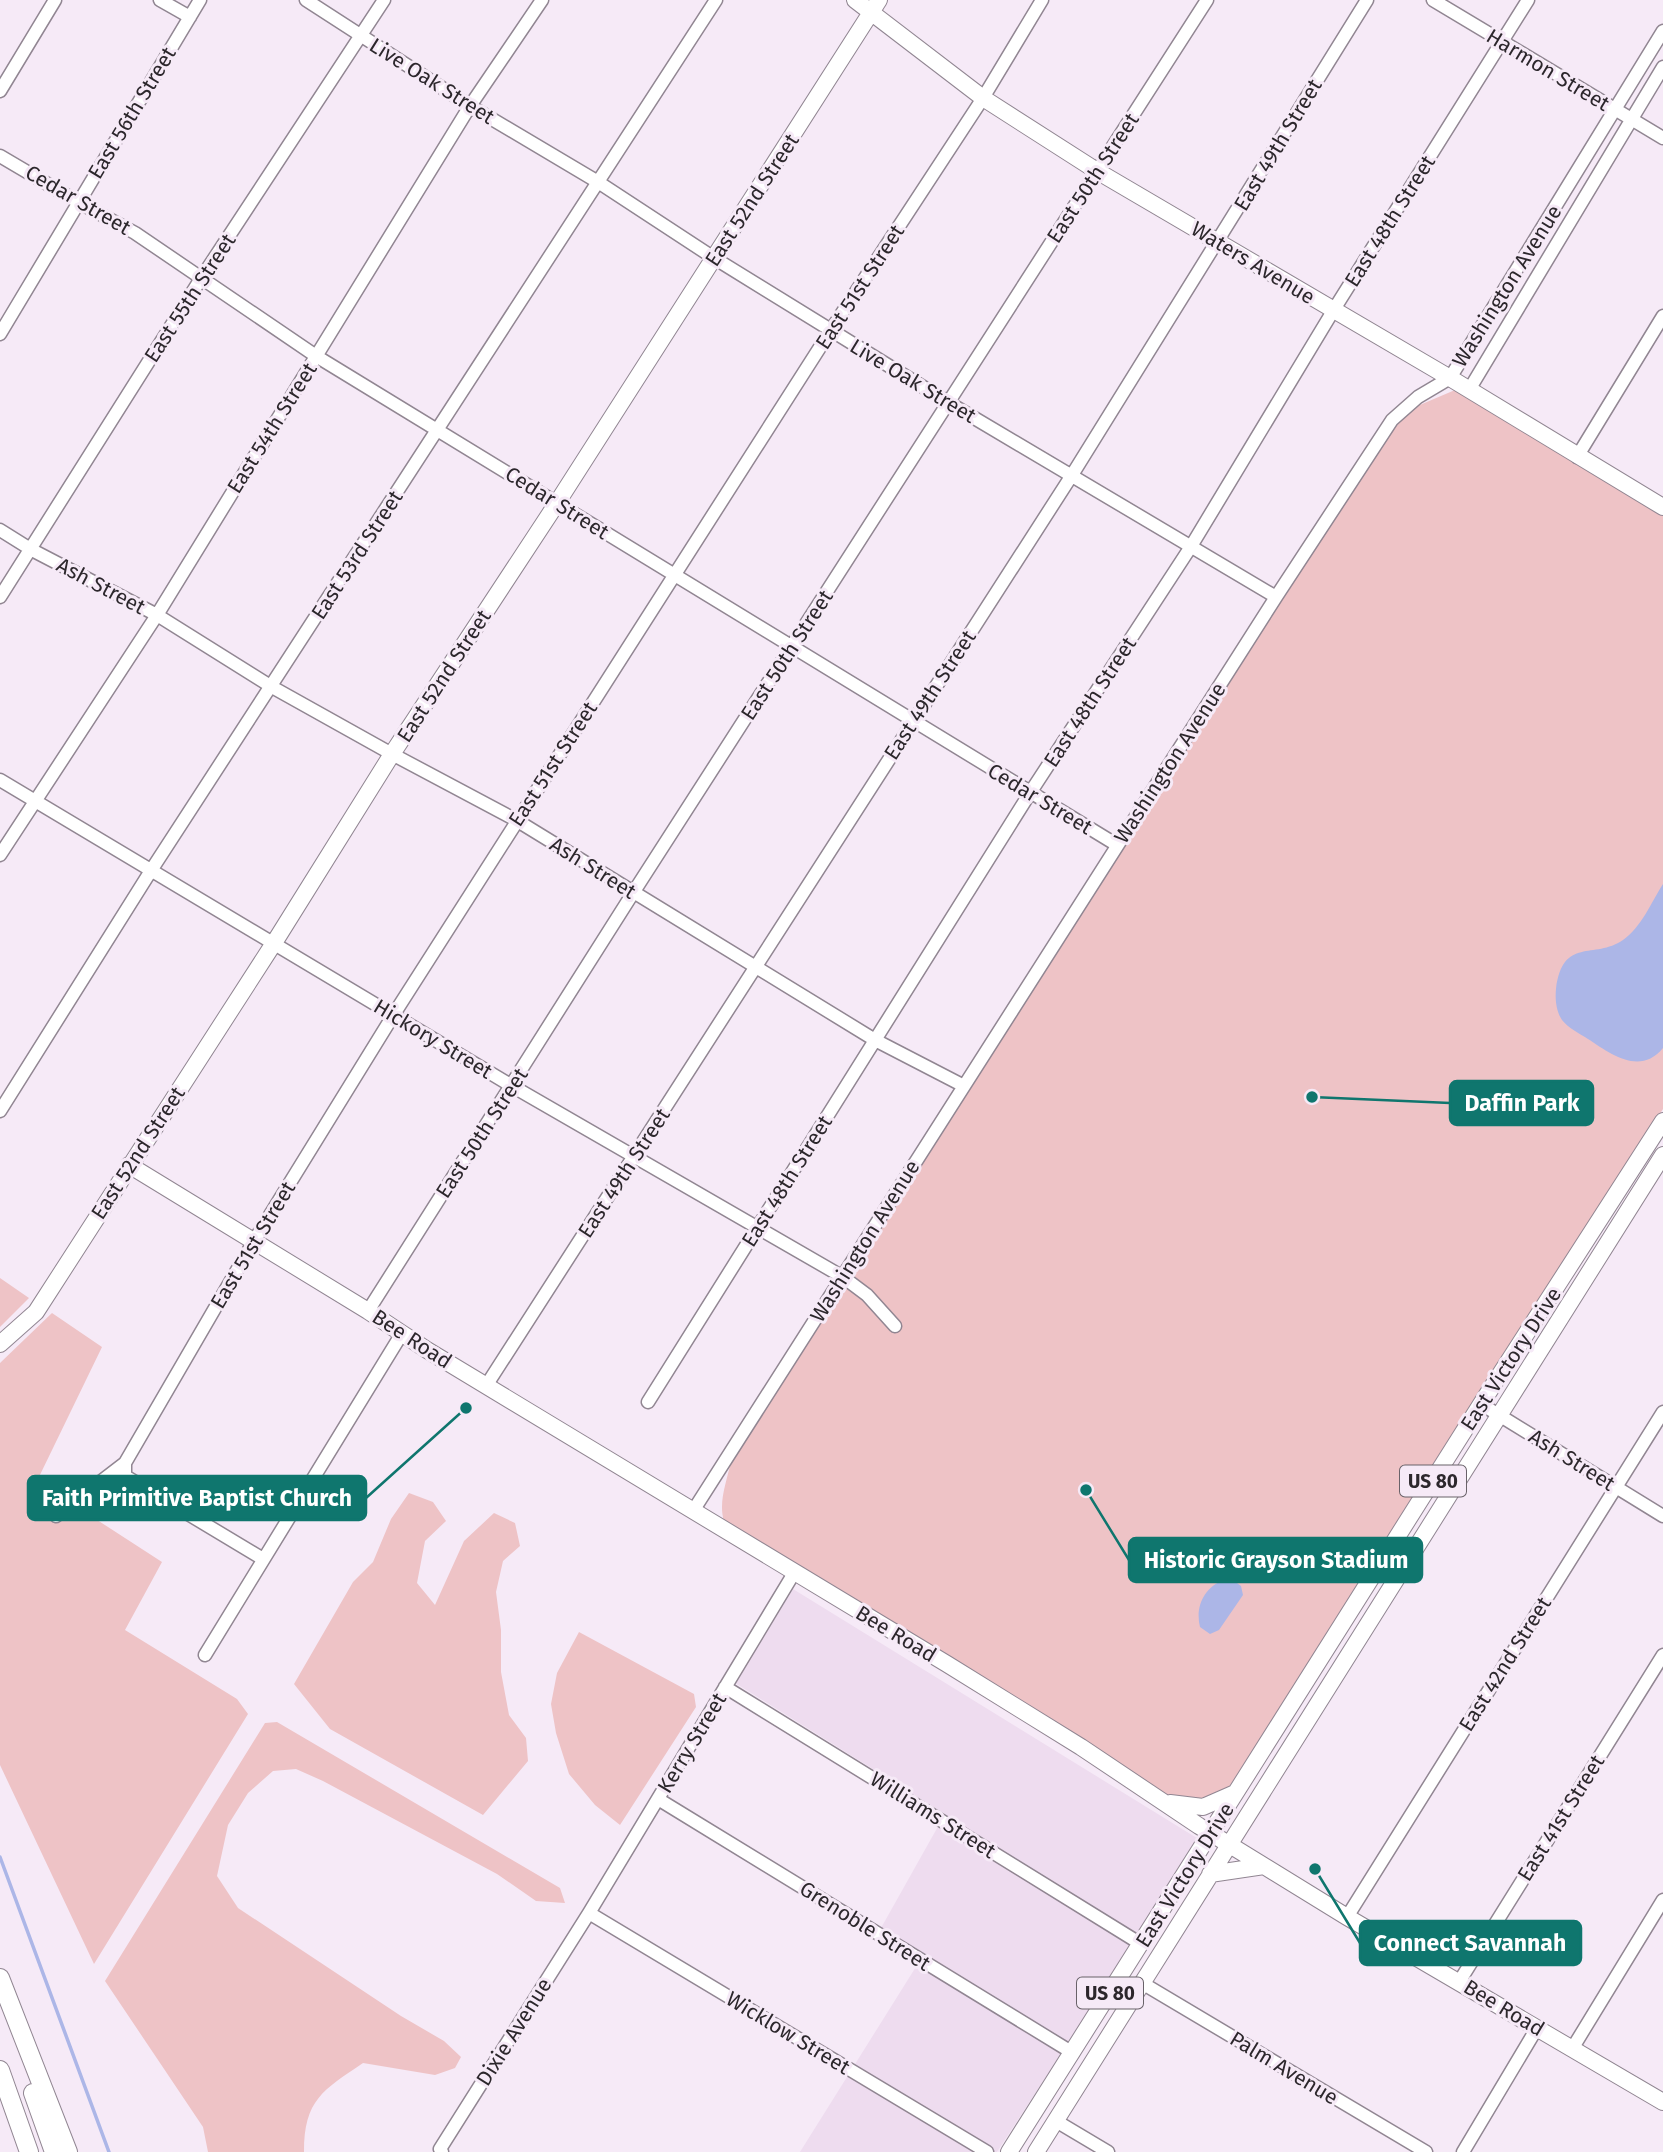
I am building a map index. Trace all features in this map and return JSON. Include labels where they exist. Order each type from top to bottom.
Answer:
[{"type":"highway","points":[[0,1978],[68,2152]]},
{"type":"highway","points":[[0,2001],[54,2152]]},
{"type":"highway","points":[[0,2070],[29,2152]]},
{"type":"main road","name":"Waters Avenue","points":[[855,0],[875,7],[983,98],[1097,171],[1450,378],[1663,507]]},
{"type":"main road","name":"East 52nd Street","points":[[0,1344],[36,1312],[274,943],[392,754],[557,503],[875,7]]},
{"type":"main road","points":[[1660,1126],[1659,1138],[1650,1157],[1660,1165]]},
{"type":"main road","name":"East Victory Drive","points":[[1009,2152],[1481,1404],[1660,1126]]},
{"type":"main road","name":"Bee Road","points":[[129,1165],[368,1311],[401,1335],[486,1387],[947,1664],[1347,1917],[1663,2102]]},
{"type":"main road","name":"East Victory Drive","points":[[1036,2152],[1660,1165]]},
{"type":"main road","points":[[1162,1801],[1203,1807],[1237,1792]]},
{"type":"main road","points":[[1210,1874],[1264,1866]]},
{"type":"street","points":[[0,91],[55,0]]},
{"type":"street","points":[[160,0],[190,17]]},
{"type":"street","name":"East 56th Street","points":[[0,334],[200,0]]},
{"type":"street","name":"Live Oak Street","points":[[306,0],[470,106],[598,182],[949,403],[1276,597]]},
{"type":"street","name":"East 55th Street","points":[[0,597],[202,277],[384,0]]},
{"type":"street","name":"East 54th Street","points":[[0,855],[157,615],[470,106],[541,0]]},
{"type":"street","name":"East 53rd Street","points":[[0,1111],[152,869],[716,0]]},
{"type":"street","name":"East 51st Street","points":[[56,1516],[125,1463],[254,1241],[394,1014],[831,330],[983,98],[1042,0]]},
{"type":"street","name":"East 50th Street","points":[[368,1311],[1206,0]]},
{"type":"street","name":"East 49th Street","points":[[486,1387],[1072,475],[1367,0]]},
{"type":"street","name":"Harmon Street","points":[[1433,0],[1663,138]]},
{"type":"street","name":"East 48th Street","points":[[648,1402],[1030,793],[1190,548],[1333,311],[1528,0]]},
{"type":"street","name":"Washington Avenue","points":[[693,1511],[1117,845],[1392,420],[1418,397],[1450,378],[1663,31]]},
{"type":"street","name":"Washington Avenue","points":[[1469,390],[1663,67]]},
{"type":"street","name":"Cedar Street","points":[[0,156],[135,233],[316,356],[1117,845]]},
{"type":"street","points":[[1577,457],[1663,316]]},
{"type":"street","name":"Ash Street","points":[[0,530],[32,550],[157,615],[272,687],[516,820],[876,1040],[964,1086]]},
{"type":"street","name":"Hickory Street","points":[[0,780],[512,1086],[842,1277],[867,1295],[895,1326]]},
{"type":"street","points":[[205,1655],[401,1335]]},
{"type":"street","name":"Ash Street","points":[[1481,1404],[1663,1516]]},
{"type":"street","name":"East 42nd Street","points":[[1347,1917],[1663,1412]]},
{"type":"street","points":[[125,1463],[125,1476],[263,1559]]},
{"type":"street","name":"Kerry Street","points":[[589,1913],[794,1573]]},
{"type":"street","points":[[1360,1597],[1378,1609]]},
{"type":"street","name":"East 41st Street","points":[[1460,1982],[1663,1655]]},
{"type":"street","name":"Williams Street","points":[[725,1687],[1141,1944]]},
{"type":"street","name":"Grenoble Street","points":[[658,1799],[1073,2053]]},
{"type":"street","points":[[1572,2049],[1663,1900]]},
{"type":"street","name":"Dixie Avenue","points":[[442,2152],[440,2149],[589,1913]]},
{"type":"street","name":"Wicklow Street","points":[[589,1913],[986,2152]]},
{"type":"street","name":"Palm Avenue","points":[[1142,1983],[1426,2152]]},
{"type":"street","points":[[1463,2152],[1537,2028]]},
{"type":"street","points":[[1056,2121],[1108,2152]]},
{"type":"shaded area","points":[[1455,390],[1663,516],[1663,1109],[1230,1786],[1218,1798],[1184,1802],[1146,1787],[724,1521],[724,1491],[731,1461],[1377,449],[1401,413]]},
{"type":"shaded area","points":[[0,1278],[29,1298],[0,1327]]},
{"type":"shaded area","points":[[52,1313],[102,1347],[37,1481],[162,1562],[125,1630],[237,1699],[248,1714],[94,1964],[0,1765],[0,1363]]},
{"type":"shaded area","points":[[409,1493],[433,1502],[446,1521],[425,1541],[417,1583],[435,1605],[464,1541],[494,1513],[515,1523],[520,1546],[503,1561],[496,1592],[501,1630],[501,1672],[509,1715],[526,1738],[528,1761],[483,1815],[330,1729],[294,1684],[353,1582],[373,1562],[391,1519]]},
{"type":"shaded area","points":[[793,1589],[1200,1840],[997,2152],[800,2152],[924,1954],[881,1928],[945,1814],[735,1683]]},
{"type":"shaded area","points":[[579,1632],[694,1694],[696,1707],[620,1825],[595,1805],[569,1774],[556,1733],[551,1704],[557,1673]]},
{"type":"shaded area","points":[[277,1722],[560,1888],[565,1903],[536,1901],[497,1874],[323,1781],[296,1769],[273,1771],[248,1793],[228,1825],[217,1876],[238,1908],[401,2016],[444,2041],[461,2057],[455,2068],[435,2075],[363,2063],[318,2098],[308,2120],[304,2152],[208,2152],[203,2127],[105,1981],[265,1723]]},
{"type":"water","points":[[1663,884],[1663,1048],[1645,1061],[1626,1060],[1606,1051],[1564,1023],[1557,1009],[1556,989],[1565,962],[1573,955],[1612,946],[1623,940],[1641,921]]},
{"type":"water","points":[[1224,1580],[1233,1580],[1241,1586],[1243,1595],[1219,1630],[1210,1634],[1200,1627],[1200,1605],[1211,1587]]},
{"type":"waterway","points":[[0,1857],[109,2152]]},
{"type":"place","name":"Daffin Park","points":[[1312,1097]]},
{"type":"place","name":"Faith Primitive Baptist Church","points":[[466,1408]]},
{"type":"place","name":"Historic Grayson Stadium","points":[[1086,1490]]},
{"type":"place","name":"Connect Savannah","points":[[1315,1869]]}]
